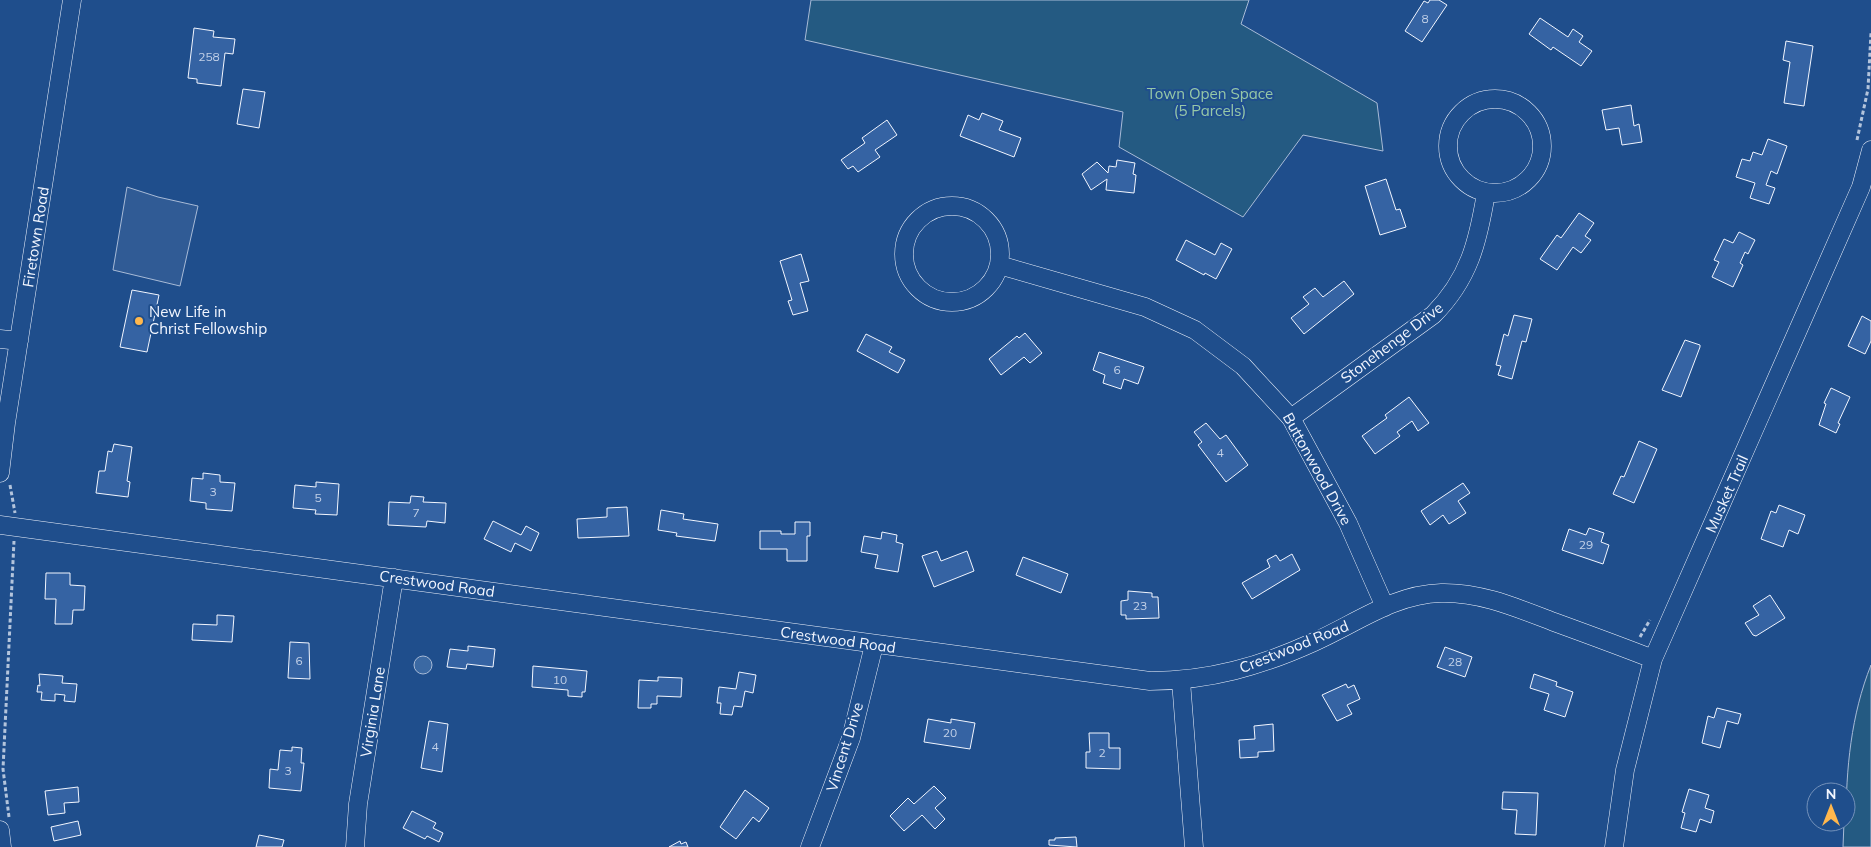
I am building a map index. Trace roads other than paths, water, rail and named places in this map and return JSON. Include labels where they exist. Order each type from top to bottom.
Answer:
[{"type":"street","name":"Firetown Road","points":[[0,473],[72,0]]},
{"type":"street","points":[[1496,99],[1512,102],[1525,110],[1538,129],[1542,151],[1538,166],[1529,179],[1517,188],[1502,193],[1486,193],[1472,187],[1460,178],[1451,164],[1448,149],[1450,134],[1456,120],[1474,105],[1496,99]]},
{"type":"street","name":"Musket Trail","points":[[1614,847],[1625,770],[1654,658],[1861,187],[1864,146]]},
{"type":"street","name":"Stonehenge Drive","points":[[1291,418],[1433,315],[1450,298],[1469,265],[1479,236],[1486,193]]},
{"type":"street","points":[[955,205],[972,209],[986,219],[996,232],[1000,248],[999,265],[992,280],[981,293],[966,300],[948,302],[932,298],[913,282],[908,275],[903,258],[905,242],[912,226],[923,214],[938,207],[955,205]]},
{"type":"street","name":"Buttonwood Drive","points":[[999,265],[1145,307],[1194,330],[1243,366],[1291,418],[1348,522],[1385,607]]},
{"type":"street","points":[[0,340],[19,341]]},
{"type":"street","name":"Crestwood Road","points":[[7,526],[1150,681],[1181,681],[1224,674],[1261,664],[1315,642],[1385,607],[1414,597],[1439,593],[1464,594],[1492,600],[1654,658]]},
{"type":"street","name":"Virginia Lane","points":[[355,847],[358,804],[394,578]]},
{"type":"street","name":"Vincent Drive","points":[[810,847],[851,738],[874,645]]},
{"type":"street","points":[[1181,681],[1194,847]]},
{"type":"street","points":[[2,847],[4,824]]},
{"type":"place","name":"New Life in Christ Fellowship","points":[[139,321]]},
{"type":"park label","name":"Town Open Space (5 Parcels)","points":[[1210,102]]}]
